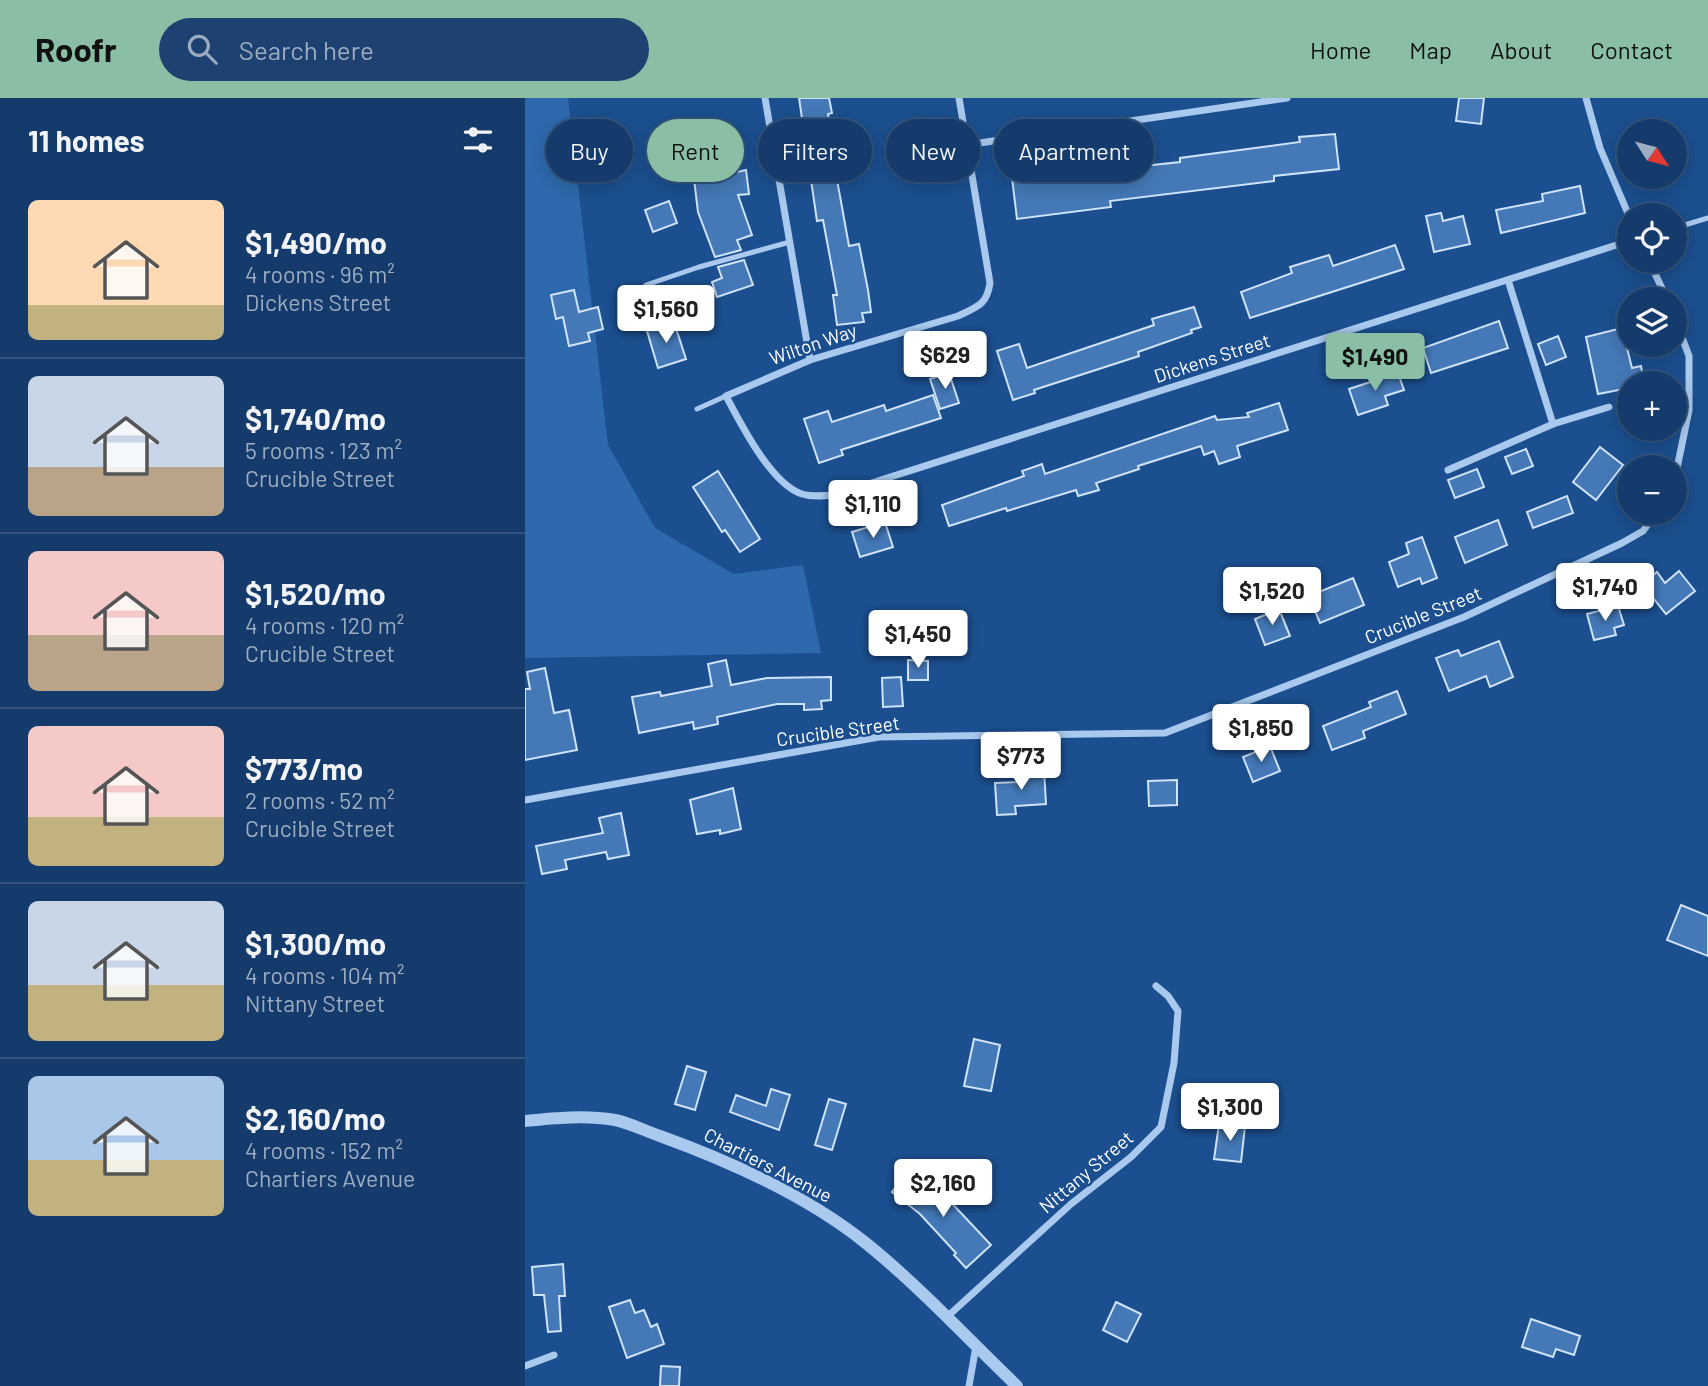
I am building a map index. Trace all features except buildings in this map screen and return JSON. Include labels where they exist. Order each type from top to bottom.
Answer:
[{"type":"street","points":[[765,98],[810,360]]},
{"type":"street","points":[[958,98],[962,119]]},
{"type":"street","points":[[980,143],[1287,98]]},
{"type":"street","points":[[1586,98],[1600,148],[1623,203]]},
{"type":"street","name":"Wilton Way","points":[[726,396],[810,360],[958,316],[978,307],[988,296],[989,282],[972,182]]},
{"type":"street","name":"Dickens Street","points":[[726,396],[751,443],[794,491],[804,495],[834,495],[1617,245]]},
{"type":"street","points":[[1508,280],[1553,424]]},
{"type":"street","points":[[1680,455],[1689,410],[1687,351]]},
{"type":"street","points":[[1448,470],[1553,424],[1609,407]]},
{"type":"street","name":"Crucible Street","points":[[525,800],[879,737],[1165,733],[1464,617],[1622,542],[1643,531],[1647,525]]},
{"type":"street","name":"Nittany Street","points":[[948,1316],[1071,1204],[1131,1157],[1161,1127],[1174,1063],[1178,1011],[1168,996],[1156,986]]},
{"type":"street","name":"Chartiers Avenue","points":[[525,1121],[579,1117],[616,1121],[689,1146],[797,1198],[864,1242],[948,1316],[1017,1386]]},
{"type":"street","points":[[969,1386],[976,1346]]},
{"type":"street","points":[[525,1366],[554,1355]]},
{"type":"lane","points":[[1687,224],[1708,218]]},
{"type":"lane","points":[[646,285],[790,242]]},
{"type":"lane","points":[[697,409],[726,396]]},
{"type":"shaded area","points":[[525,98],[568,98],[570,119],[546,119],[546,182],[578,182],[608,445],[655,528],[734,574],[803,565],[821,653],[525,658]]}]
